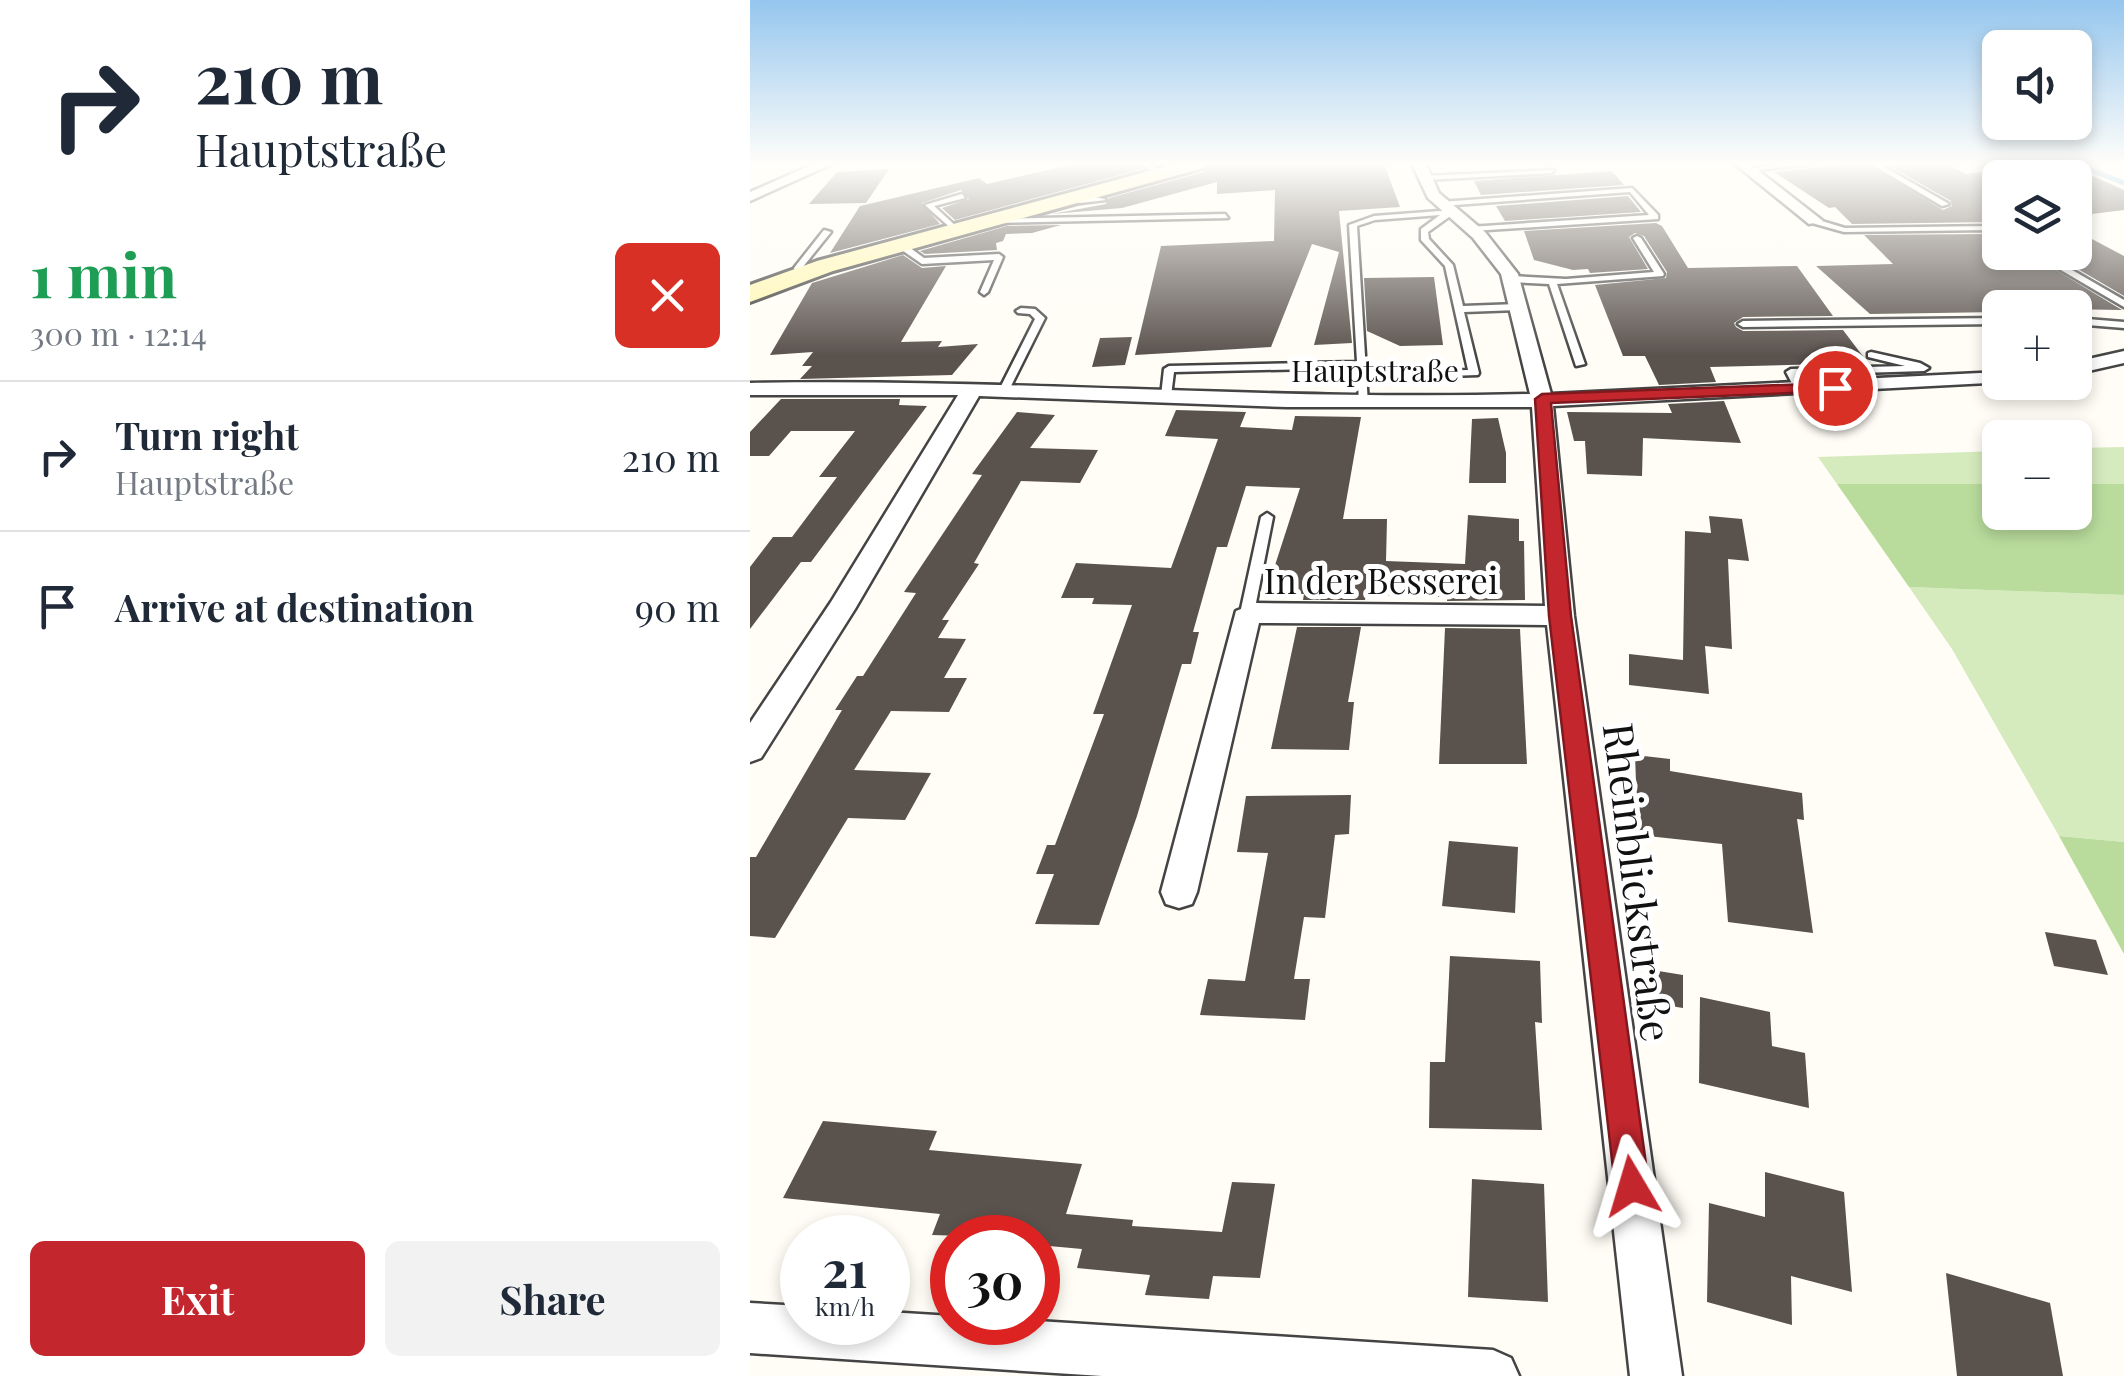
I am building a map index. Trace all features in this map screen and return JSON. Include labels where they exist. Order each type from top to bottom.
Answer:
[{"type":"street","points":[[750,294],[899,244],[962,228]]},
{"type":"street","points":[[1472,229],[1501,260],[1510,278]]},
{"type":"street","name":"Rheinblickstraße","points":[[1510,278],[1542,399],[1560,616],[1656,1376]]},
{"type":"street","points":[[2092,364],[2124,357]]},
{"type":"street","name":"Hauptstraße","points":[[750,389],[1364,402],[1542,399],[1982,379]]},
{"type":"street","points":[[750,749],[840,609],[971,391]]},
{"type":"street","name":"In der Besserei","points":[[1179,892],[1246,618],[1256,612],[1560,616]]},
{"type":"street","points":[[750,1328],[1493,1376]]},
{"type":"lane","points":[[1354,228],[1364,402]]},
{"type":"lane","points":[[1388,375],[1474,373],[1449,264],[1425,240],[1427,228]]},
{"type":"lane","points":[[1472,229],[1484,228]]},
{"type":"lane","points":[[1838,228],[1975,228]]},
{"type":"lane","points":[[800,275],[798,268],[827,232]]},
{"type":"lane","points":[[1510,278],[1552,281],[1660,274],[1636,238]]},
{"type":"lane","points":[[899,244],[922,261],[999,258],[984,292]]},
{"type":"lane","points":[[2065,270],[2124,304]]},
{"type":"lane","points":[[1552,281],[1580,364]]},
{"type":"lane","points":[[1458,309],[1518,307]]},
{"type":"lane","points":[[1003,392],[1040,318],[1032,311],[1021,311]]},
{"type":"lane","points":[[1743,324],[1982,321]]},
{"type":"lane","points":[[2092,322],[2124,325]]},
{"type":"lane","points":[[1871,356],[1902,360],[1946,381]]},
{"type":"lane","points":[[1166,396],[1169,369],[1362,364]]},
{"type":"lane","points":[[1800,389],[1791,372],[1924,368]]},
{"type":"lane","points":[[1246,618],[1267,516]]},
{"type":"green space","points":[[2124,447],[2124,484],[2092,484],[2092,448]]},
{"type":"green space","points":[[1982,452],[1982,484],[1837,484],[1818,457]]},
{"type":"green space","points":[[1837,484],[1982,484],[1982,530],[2092,530],[2092,484],[2124,484],[2124,595],[1909,587]]},
{"type":"green space","points":[[1909,587],[2124,595],[2124,842],[2059,836],[1952,649]]},
{"type":"green space","points":[[2059,836],[2124,842],[2124,954]]},
{"type":"building","points":[[846,228],[924,228],[830,253]]},
{"type":"building","points":[[999,228],[1049,228],[1006,234],[1003,241],[996,243],[997,250],[925,254],[920,251]]},
{"type":"building","points":[[1274,228],[1341,228],[1352,343],[1314,345],[1339,252],[1312,244],[1271,347],[1135,355],[1161,246],[1274,241]]},
{"type":"building","points":[[1663,228],[1688,268],[1797,266],[1833,316],[1743,317],[1734,323],[1736,327],[1743,331],[1843,330],[1868,363],[1710,367],[1716,382],[1659,385],[1645,356],[1623,356],[1595,285],[1666,278],[1667,272],[1644,236],[1635,233],[1629,237],[1648,269],[1590,273],[1588,269],[1573,270],[1534,260],[1524,231]]},
{"type":"building","points":[[1982,234],[1982,270],[2056,270],[2089,290],[1982,290],[1982,312],[1870,314],[1816,266],[1893,264],[1864,235]]},
{"type":"building","points":[[2092,239],[2124,256],[2124,296],[2080,270],[2092,270]]},
{"type":"building","points":[[903,255],[922,268],[946,266],[901,342],[942,341],[938,347],[978,344],[952,375],[800,379],[812,366],[802,366],[813,352],[770,355],[812,283]]},
{"type":"building","points":[[1434,277],[1443,345],[1400,346],[1367,331],[1364,278]]},
{"type":"building","points":[[2092,292],[2122,310],[2092,310]]},
{"type":"building","points":[[1132,337],[1125,365],[1092,367],[1100,338]]},
{"type":"building","points":[[781,399],[900,399],[899,405],[927,406],[811,562],[801,562],[750,629],[750,567],[773,537],[792,537],[837,477],[819,477],[855,431],[791,431],[769,456],[750,456],[750,432]]},
{"type":"building","points":[[1724,401],[1741,443],[1643,438],[1642,476],[1587,474],[1585,441],[1574,441],[1567,412],[1672,413],[1668,404]]},
{"type":"building","points":[[1176,410],[1246,412],[1240,427],[1292,430],[1295,416],[1361,417],[1343,519],[1387,519],[1386,561],[1465,564],[1468,515],[1519,519],[1519,541],[1524,541],[1525,600],[1447,601],[1447,597],[1366,595],[1365,600],[1303,600],[1304,594],[1266,593],[1300,488],[1246,486],[1227,547],[1217,547],[1193,632],[1199,632],[1191,664],[1182,664],[1137,816],[1099,925],[1035,924],[1054,874],[1036,874],[1047,845],[1055,845],[1104,714],[1093,714],[1132,605],[1092,604],[1094,598],[1061,598],[1076,563],[1171,568],[1218,439],[1165,436]]},
{"type":"building","points":[[1017,412],[1055,415],[1030,448],[1098,450],[1080,483],[1021,481],[974,563],[979,564],[942,620],[949,620],[938,638],[966,639],[944,678],[967,678],[949,712],[891,711],[854,770],[931,773],[905,820],[848,818],[775,938],[750,936],[750,857],[756,857],[842,710],[835,710],[857,676],[863,676],[916,593],[904,592],[982,475],[972,474]]},
{"type":"building","points":[[1498,418],[1506,453],[1506,483],[1469,483],[1472,419]]},
{"type":"building","points":[[1709,516],[1742,519],[1749,561],[1728,559],[1732,649],[1705,646],[1709,694],[1629,685],[1629,654],[1683,660],[1685,531],[1711,533]]},
{"type":"building","points":[[1297,627],[1361,627],[1348,702],[1354,702],[1349,750],[1271,749]]},
{"type":"building","points":[[1445,628],[1520,629],[1527,764],[1439,764]]},
{"type":"building","points":[[1635,755],[1670,759],[1670,771],[1802,793],[1804,820],[1797,819],[1813,933],[1728,922],[1722,844],[1638,835]]},
{"type":"building","points":[[1351,795],[1349,834],[1335,835],[1325,918],[1304,917],[1294,979],[1310,979],[1305,1020],[1200,1015],[1208,979],[1245,981],[1268,853],[1237,852],[1246,796]]},
{"type":"building","points":[[1449,841],[1518,847],[1515,913],[1442,906]]},
{"type":"building","points":[[2045,932],[2096,940],[2108,975],[2054,966]]},
{"type":"building","points":[[1450,956],[1540,961],[1542,1023],[1535,1022],[1542,1130],[1429,1128],[1430,1062],[1445,1062]]},
{"type":"building","points":[[1646,969],[1683,975],[1683,1008],[1645,1002]]},
{"type":"building","points":[[1700,997],[1770,1012],[1772,1046],[1805,1053],[1809,1108],[1699,1083]]},
{"type":"building","points":[[823,1121],[937,1131],[929,1150],[1082,1164],[1066,1214],[1133,1220],[1132,1226],[1222,1232],[1232,1182],[1275,1184],[1260,1278],[1213,1276],[1209,1299],[1145,1295],[1150,1275],[1077,1268],[1082,1249],[1060,1247],[1060,1215],[940,1215],[783,1198]]},
{"type":"building","points":[[1765,1172],[1844,1192],[1852,1292],[1791,1276],[1792,1325],[1707,1302],[1709,1203],[1765,1217]]},
{"type":"building","points":[[1472,1179],[1544,1184],[1548,1302],[1468,1297]]},
{"type":"building","points":[[1946,1273],[2050,1303],[2063,1376],[1957,1376]]},
{"type":"route","points":[[1632,1186],[1560,616],[1542,399],[1835,388]]}]
